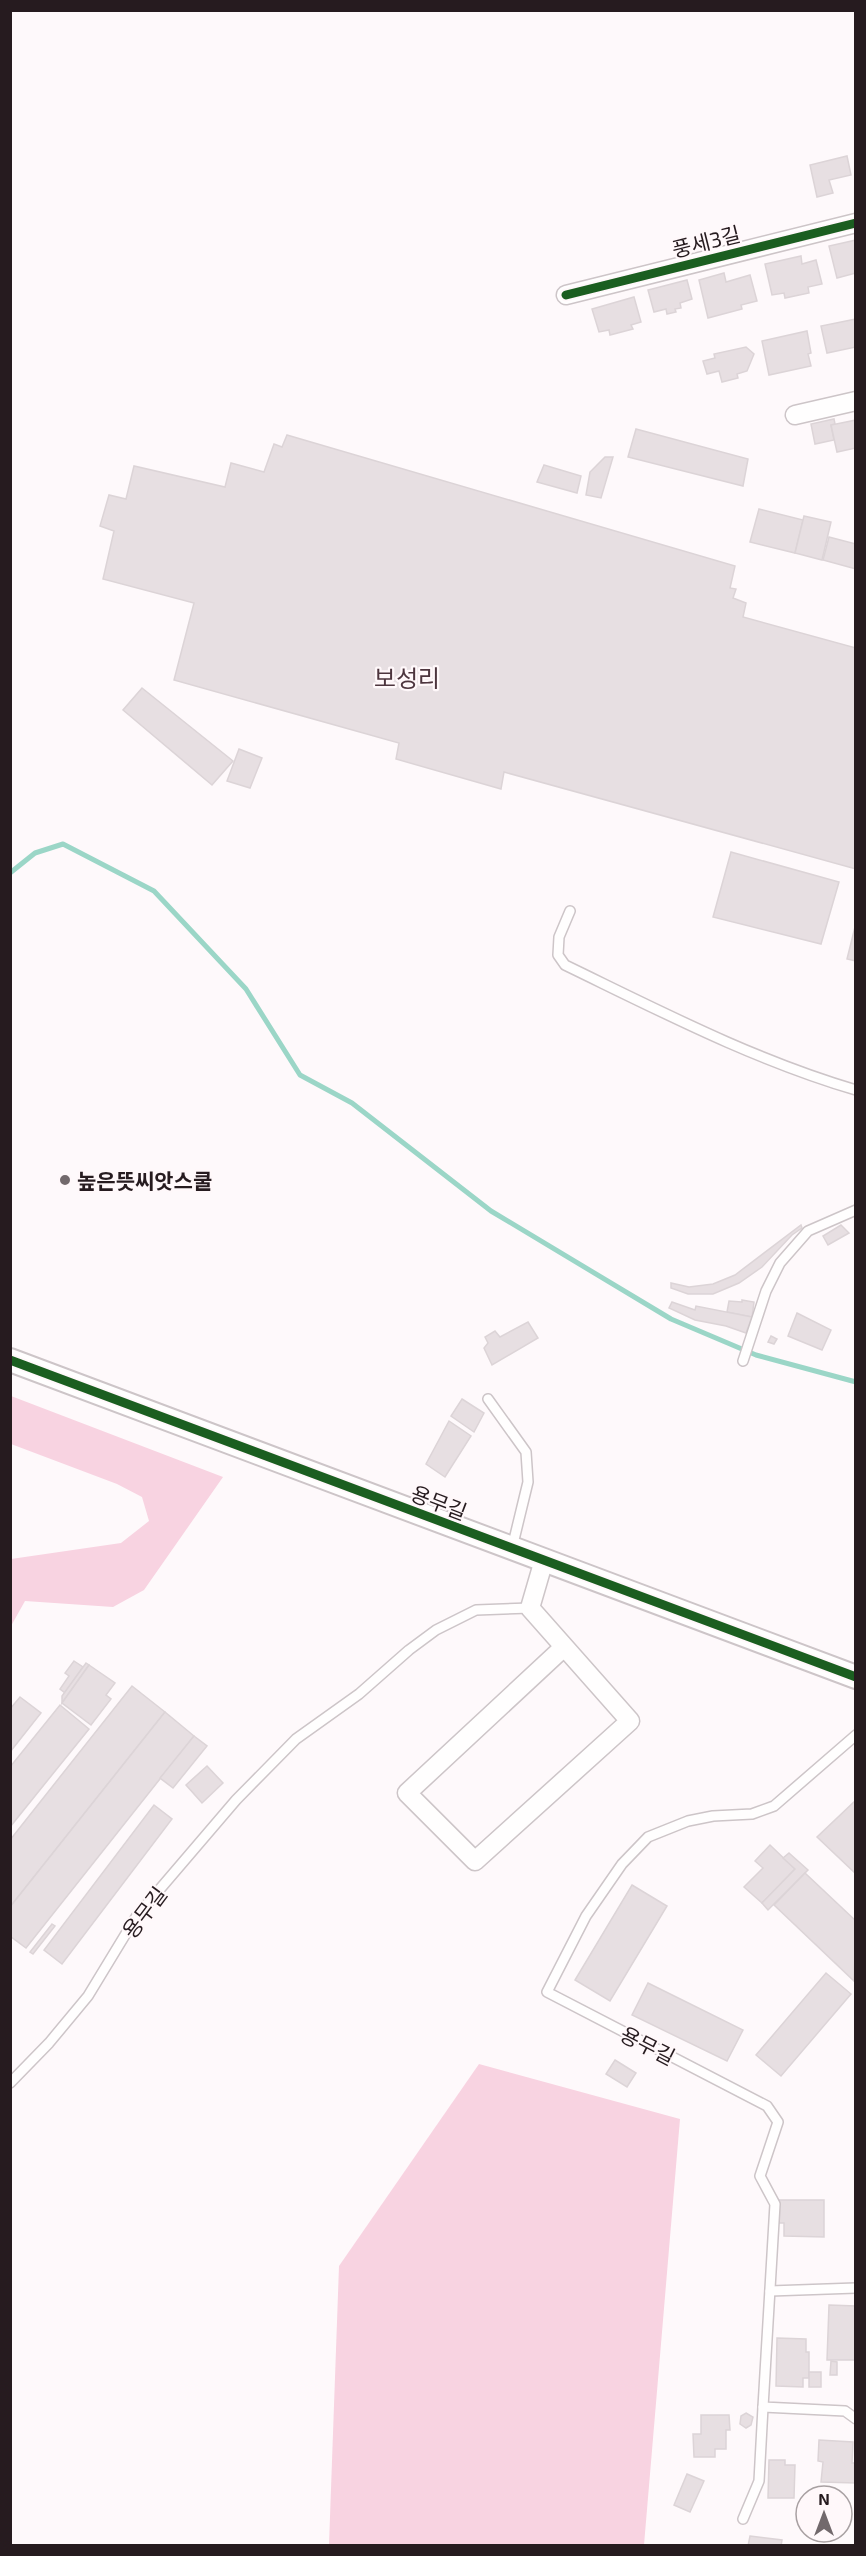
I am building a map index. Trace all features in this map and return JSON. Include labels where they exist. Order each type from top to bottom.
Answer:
[{"type":"street","name":"풍세3길","points":[[566,295],[855,223]]},
{"type":"street","points":[[795,415],[855,401]]},
{"type":"street","name":"용무길","points":[[10,1360],[855,1677]]},
{"type":"street","points":[[544,1560],[530,1608],[630,1721],[475,1861],[406,1793],[564,1647]]},
{"type":"lane","points":[[570,911],[559,937],[558,955],[566,965],[714,1037],[811,1077],[855,1090]]},
{"type":"lane","points":[[743,1358],[766,1291],[780,1263],[808,1231],[855,1210]]},
{"type":"lane","points":[[488,1399],[526,1452],[528,1482],[512,1548]]},
{"type":"lane","name":"용무길","points":[[10,2083],[49,2043],[88,1996],[136,1917],[236,1800],[296,1739],[359,1694],[409,1650],[436,1630],[476,1610],[530,1608]]},
{"type":"lane","name":"용무길","points":[[743,2518],[759,2481],[775,2204],[760,2176],[778,2122],[767,2106],[546,1992],[586,1916],[622,1864],[648,1837],[688,1821],[713,1816],[752,1814],[774,1806],[855,1735]]},
{"type":"lane","points":[[770,2290],[855,2288]]},
{"type":"lane","points":[[763,2407],[845,2411],[855,2419]]},
{"type":"shaded area","points":[[11,1396],[223,1477],[144,1590],[113,1607],[25,1601],[11,1626],[11,1559],[121,1543],[149,1521],[142,1497],[117,1484],[11,1444]]},
{"type":"shaded area","points":[[479,2064],[680,2119],[644,2545],[329,2545],[339,2266]]},
{"type":"building","points":[[847,156],[851,175],[829,180],[833,193],[817,197],[810,165]]},
{"type":"building","points":[[856,240],[856,273],[837,278],[829,246]]},
{"type":"building","points":[[801,256],[802,264],[816,260],[822,284],[808,287],[809,293],[785,298],[784,293],[772,295],[765,264]]},
{"type":"building","points":[[724,273],[726,282],[750,275],[757,301],[741,305],[742,309],[708,318],[699,280]]},
{"type":"building","points":[[687,280],[692,299],[680,303],[681,308],[675,309],[676,312],[667,314],[666,309],[654,312],[648,290]]},
{"type":"building","points":[[634,297],[641,322],[631,325],[633,329],[610,335],[609,330],[599,332],[592,309]]},
{"type":"building","points":[[856,319],[856,347],[827,353],[821,326]]},
{"type":"building","points":[[807,331],[811,366],[769,375],[762,341]]},
{"type":"building","points":[[746,347],[754,354],[747,371],[737,374],[738,378],[722,382],[719,371],[707,374],[703,361],[715,358],[714,354]]},
{"type":"building","points":[[834,419],[835,424],[831,425],[834,440],[815,444],[811,424]]},
{"type":"building","points":[[856,420],[856,448],[837,452],[831,425]]},
{"type":"building","points":[[636,429],[748,459],[743,486],[628,457]]},
{"type":"building","points":[[287,435],[735,566],[730,588],[736,589],[733,598],[746,603],[743,617],[856,648],[856,869],[504,772],[501,789],[396,759],[399,743],[174,680],[194,603],[103,579],[114,531],[100,526],[109,495],[126,499],[134,466],[225,487],[231,463],[264,472],[274,444],[282,447]]},
{"type":"building","points":[[605,457],[613,457],[601,498],[586,495],[590,472]]},
{"type":"building","points":[[544,465],[581,476],[577,493],[537,482]]},
{"type":"building","points":[[759,509],[803,520],[795,553],[750,542]]},
{"type":"building","points":[[804,516],[831,522],[822,560],[795,553]]},
{"type":"building","points":[[829,537],[856,544],[856,569],[823,560]]},
{"type":"building","points":[[142,688],[233,761],[212,785],[123,710]]},
{"type":"building","points":[[239,749],[262,758],[250,788],[227,781]]},
{"type":"building","points":[[731,852],[839,882],[821,944],[713,917]]},
{"type":"building","points":[[856,923],[856,961],[847,959]]},
{"type":"building","points":[[801,1225],[802,1228],[792,1235],[762,1267],[739,1283],[713,1294],[688,1294],[671,1288],[671,1283],[689,1287],[713,1284],[735,1275]]},
{"type":"building","points":[[841,1225],[849,1233],[828,1245],[823,1236]]},
{"type":"building","points":[[742,1300],[754,1302],[752,1317],[727,1312],[729,1301],[742,1302]]},
{"type":"building","points":[[672,1302],[695,1310],[696,1306],[752,1317],[746,1333],[726,1326],[695,1320],[669,1308]]},
{"type":"building","points":[[797,1313],[831,1330],[822,1350],[788,1336]]},
{"type":"building","points":[[528,1322],[538,1338],[492,1365],[484,1348],[488,1343],[485,1337],[495,1331],[500,1337]]},
{"type":"building","points":[[771,1336],[777,1339],[774,1344],[768,1342]]},
{"type":"building","points":[[462,1399],[484,1413],[474,1432],[451,1416]]},
{"type":"building","points":[[449,1421],[471,1436],[445,1477],[426,1464]]},
{"type":"building","points":[[74,1661],[83,1667],[65,1693],[60,1689],[69,1676],[65,1673]]},
{"type":"building","points":[[86,1663],[89,1665],[62,1703],[62,1696]]},
{"type":"building","points":[[89,1665],[115,1683],[106,1695],[111,1699],[91,1725],[62,1703]]},
{"type":"building","points":[[132,1686],[165,1712],[10,1907],[10,1840]]},
{"type":"building","points":[[20,1697],[41,1713],[10,1752],[10,1709]]},
{"type":"building","points":[[60,1705],[89,1729],[10,1827],[10,1767]]},
{"type":"building","points":[[165,1712],[194,1736],[26,1948],[10,1936],[10,1907]]},
{"type":"building","points":[[194,1736],[207,1746],[173,1788],[160,1778]]},
{"type":"building","points":[[207,1766],[223,1783],[202,1803],[186,1785]]},
{"type":"building","points":[[856,1800],[856,1874],[817,1837]]},
{"type":"building","points":[[154,1805],[172,1819],[62,1964],[44,1950]]},
{"type":"building","points":[[770,1845],[795,1869],[762,1903],[744,1887],[763,1868],[755,1861]]},
{"type":"building","points":[[789,1853],[808,1870],[768,1910],[762,1903],[795,1869],[783,1858]]},
{"type":"building","points":[[805,1873],[856,1921],[854,1981],[774,1905]]},
{"type":"building","points":[[632,1885],[667,1906],[610,2001],[575,1980]]},
{"type":"building","points":[[52,1924],[55,1926],[33,1954],[30,1952]]},
{"type":"building","points":[[826,1973],[851,1994],[781,2076],[756,2055]]},
{"type":"building","points":[[648,1983],[743,2030],[727,2061],[632,2015]]},
{"type":"building","points":[[615,2060],[636,2073],[627,2087],[606,2074]]},
{"type":"building","points":[[779,2200],[824,2200],[824,2237],[784,2236],[784,2223],[779,2223]]},
{"type":"building","points":[[829,2305],[856,2306],[856,2360],[827,2360]]},
{"type":"building","points":[[777,2338],[806,2339],[806,2352],[809,2352],[809,2378],[803,2378],[803,2387],[776,2386]]},
{"type":"building","points":[[831,2361],[837,2362],[837,2375],[830,2375]]},
{"type":"building","points":[[809,2372],[821,2372],[821,2387],[809,2387]]},
{"type":"building","points":[[746,2413],[753,2417],[751,2425],[746,2428],[740,2424],[741,2416]]},
{"type":"building","points":[[701,2415],[729,2415],[730,2430],[726,2430],[726,2449],[715,2449],[715,2457],[694,2457],[693,2434],[701,2434]]},
{"type":"building","points":[[819,2440],[853,2442],[852,2463],[856,2463],[856,2483],[821,2482],[823,2462],[818,2461]]},
{"type":"building","points":[[769,2460],[785,2460],[785,2465],[795,2465],[794,2498],[768,2498]]},
{"type":"building","points":[[687,2474],[704,2481],[690,2512],[674,2505]]},
{"type":"building","points":[[750,2536],[782,2540],[781,2546],[748,2546]]},
{"type":"waterway","points":[[10,873],[35,853],[63,844],[154,891],[246,989],[300,1075],[352,1103],[491,1211],[671,1319],[756,1355],[856,1382]]},
{"type":"cycle path","points":[[566,295],[856,223]]},
{"type":"cycle path","points":[[10,1360],[856,1677]]},
{"type":"place","name":"높은뜻씨앗스쿨","points":[[65,1180]]},
{"type":"district","name":"보성리","points":[[407,677]]}]
